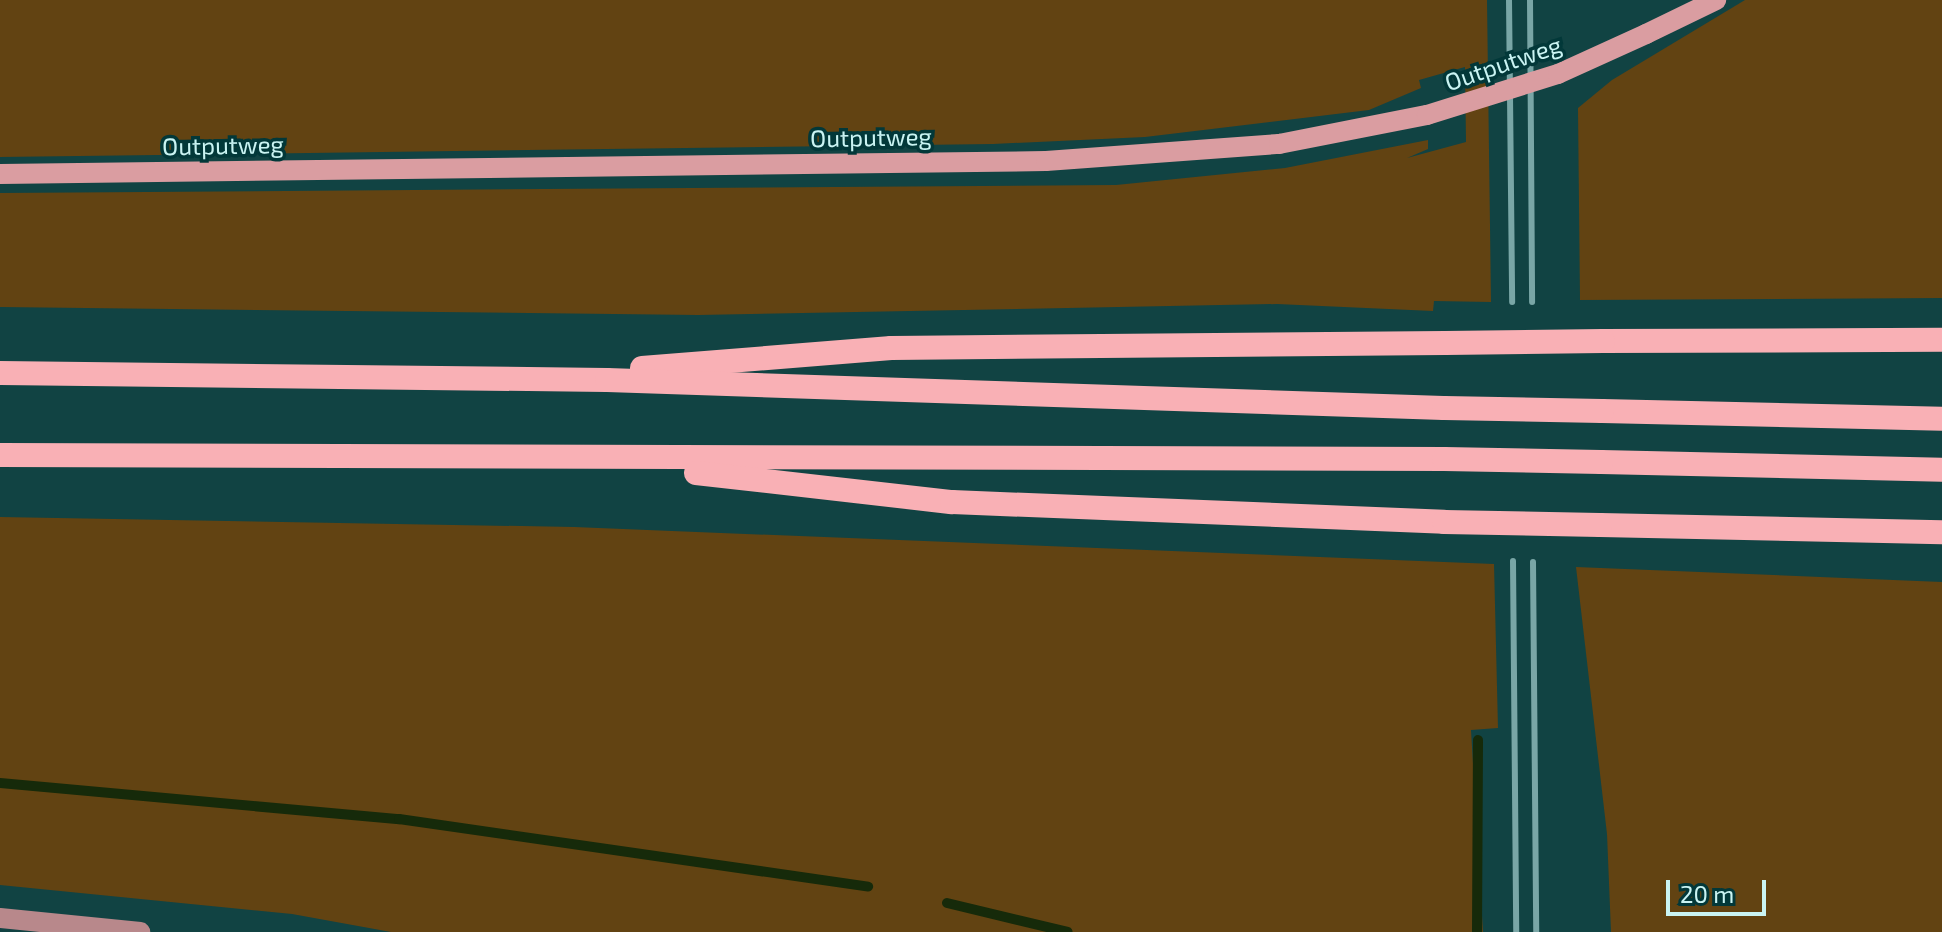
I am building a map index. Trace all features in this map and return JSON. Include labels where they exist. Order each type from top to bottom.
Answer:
[{"type":"highway","points":[[508,379],[891,348],[1942,340]]},
{"type":"highway","points":[[0,373],[508,379],[1444,408],[1942,419]]},
{"type":"highway","points":[[0,455],[583,460],[1444,459],[1942,470]]},
{"type":"highway","points":[[583,460],[952,502],[1444,522],[1942,532]]},
{"type":"main road","name":"Outputweg","points":[[0,174],[1046,161],[1279,144],[1427,115],[1558,74],[1716,0]]},
{"type":"main road","points":[[0,918],[140,932]]},
{"type":"shaded area","points":[[0,0],[1487,0],[1491,302],[1434,301],[1433,311],[1277,304],[698,315],[0,307],[0,193],[1116,185],[1285,168],[1428,140],[1428,149],[1407,158],[1466,142],[1465,67],[1419,80],[1421,88],[1369,110],[1145,137],[993,144],[0,157]]},
{"type":"shaded area","points":[[1745,0],[1942,0],[1942,298],[1580,300],[1578,108],[1612,80]]},
{"type":"shaded area","points":[[0,517],[574,527],[1494,564],[1498,728],[1471,730],[1483,932],[391,932],[292,914],[0,885]]},
{"type":"shaded area","points":[[1576,567],[1942,582],[1942,932],[1611,932],[1607,834]]},
{"type":"waterway","points":[[1477,932],[1478,740]]},
{"type":"waterway","points":[[0,783],[399,819],[868,887]]},
{"type":"waterway","points":[[947,903],[1068,932]]},
{"type":"railway","points":[[1509,0],[1512,302]]},
{"type":"railway","points":[[1530,0],[1532,302]]},
{"type":"railway","points":[[1513,561],[1516,932]]},
{"type":"railway","points":[[1533,562],[1536,932]]}]
